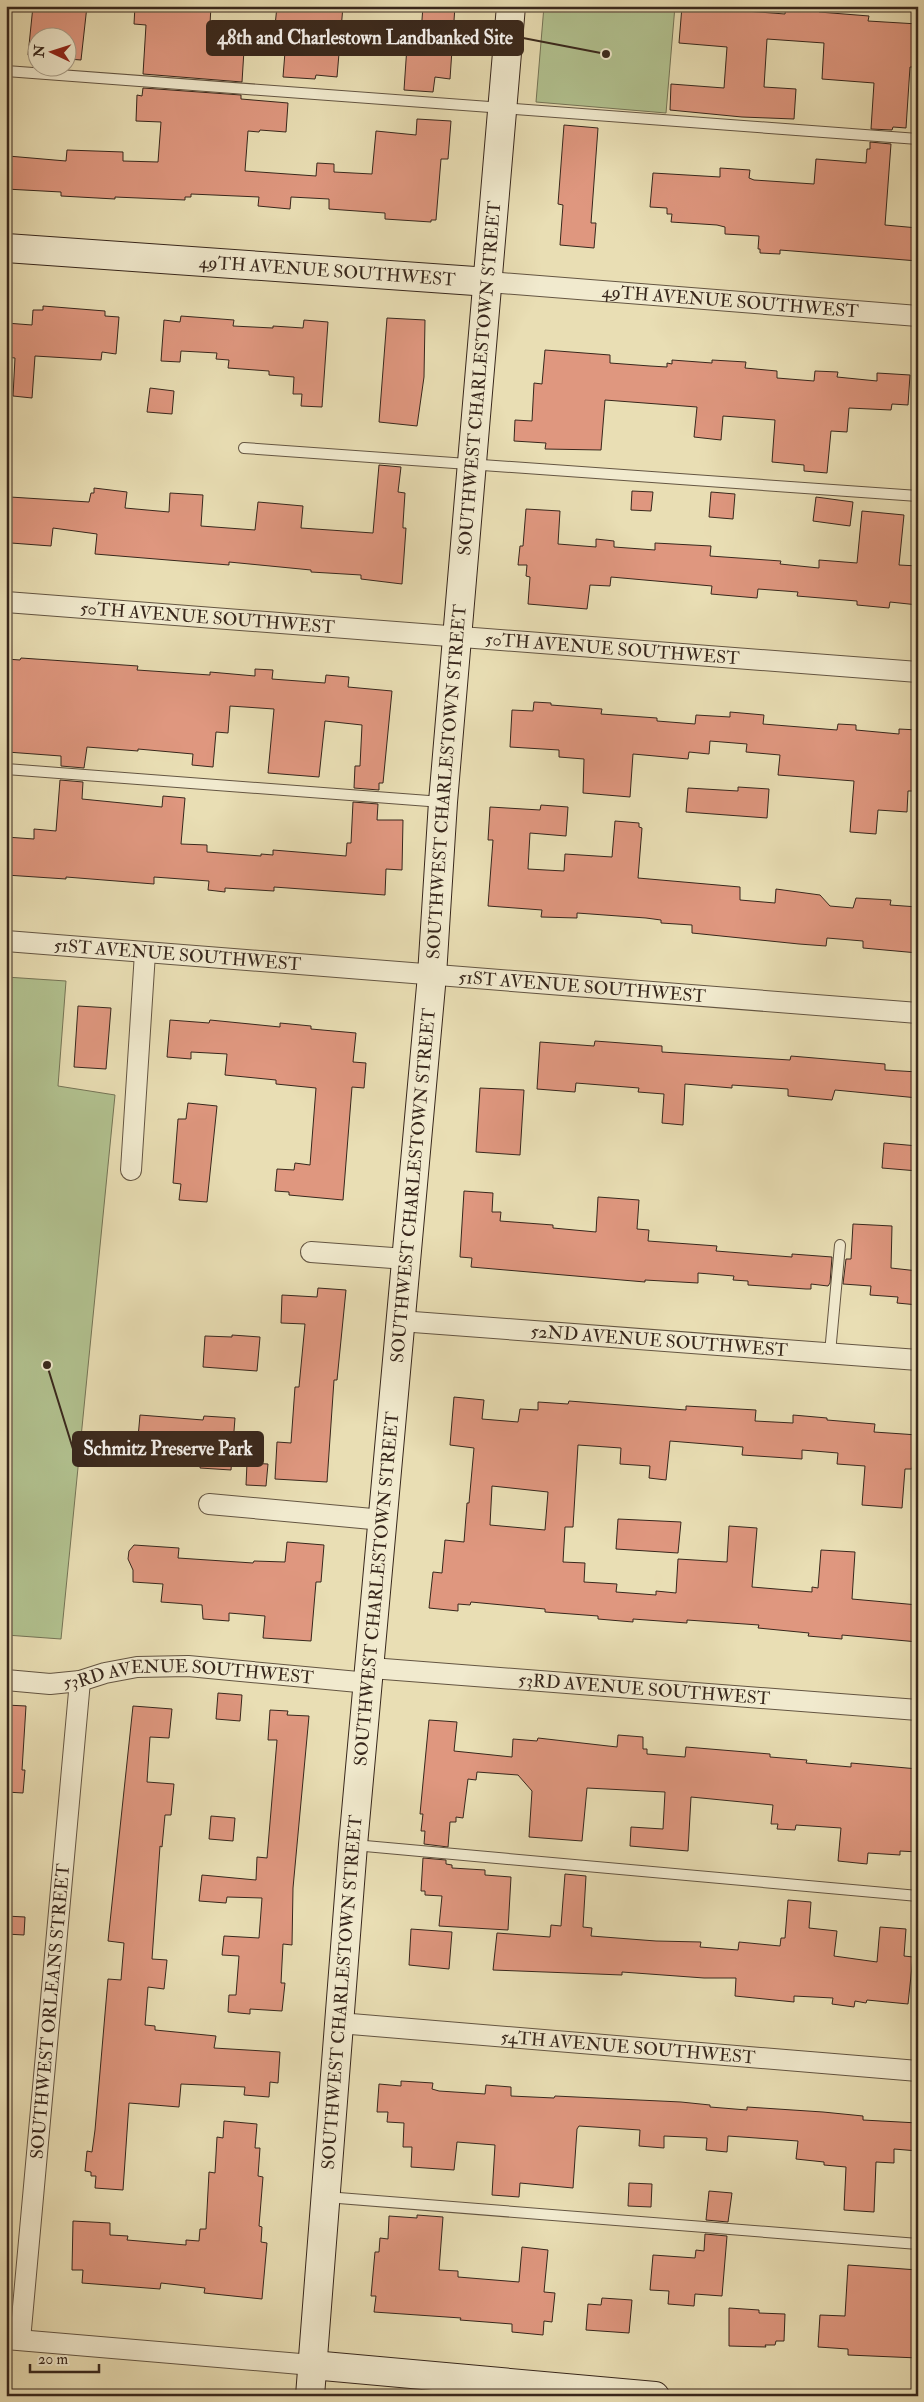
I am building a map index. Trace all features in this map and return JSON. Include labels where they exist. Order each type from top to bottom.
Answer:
[{"type":"street","name":"SOUTHWEST CHARLESTOWN STREET","points":[[312,2365],[353,1845],[370,1676],[432,975],[443,802],[504,108],[511,6]]},
{"type":"street","name":"49TH AVENUE SOUTHWEST","points":[[6,248],[489,282],[918,316]]},
{"type":"street","name":"50TH AVENUE SOUTHWEST","points":[[6,602],[918,672]]},
{"type":"street","name":"51ST AVENUE SOUTHWEST","points":[[6,941],[918,1013]]},
{"type":"street","points":[[131,1170],[145,953]]},
{"type":"street","points":[[310,1252],[406,1259]]},
{"type":"street","name":"52ND AVENUE SOUTHWEST","points":[[400,1321],[918,1360]]},
{"type":"street","points":[[209,1504],[383,1520]]},
{"type":"street","name":"53RD AVENUE SOUTHWEST","points":[[6,1680],[50,1684],[80,1681],[105,1673],[138,1667],[188,1666],[918,1710]]},
{"type":"street","name":"SOUTHWEST ORLEANS STREET","points":[[13,2340],[80,1681]]},
{"type":"street","name":"54TH AVENUE SOUTHWEST","points":[[339,2023],[918,2071]]},
{"type":"street","points":[[13,2340],[655,2396]]},
{"type":"street","points":[[310,2396],[312,2365]]},
{"type":"lane","points":[[6,71],[918,139]]},
{"type":"lane","points":[[244,448],[918,496]]},
{"type":"lane","points":[[6,770],[443,802]]},
{"type":"lane","points":[[830,1354],[840,1245]]},
{"type":"lane","points":[[353,1845],[918,1896]]},
{"type":"lane","points":[[325,2197],[918,2244]]},
{"type":"green space","points":[[544,6],[675,6],[666,113],[536,102]]},
{"type":"green space","points":[[6,977],[66,981],[58,1086],[115,1095],[61,1639],[6,1635]]},
{"type":"building","points":[[33,6],[87,6],[81,60],[78,60],[78,28],[31,28]]},
{"type":"building","points":[[135,6],[211,6],[209,42],[213,42],[212,48],[244,50],[242,82],[143,74],[146,25],[134,24]]},
{"type":"building","points":[[277,6],[343,6],[337,77],[316,75],[315,79],[283,77],[287,27],[275,26]]},
{"type":"building","points":[[423,6],[455,6],[450,79],[435,77],[433,92],[404,90],[408,31],[421,33]]},
{"type":"building","points":[[682,6],[720,6],[719,9],[785,14],[786,6],[819,9],[819,12],[869,16],[868,21],[918,24],[918,67],[910,67],[906,128],[893,127],[892,130],[871,129],[874,83],[822,79],[824,43],[767,39],[764,87],[796,89],[794,119],[742,117],[670,110],[671,84],[724,88],[727,47],[679,43]]},
{"type":"building","points":[[143,88],[241,95],[241,99],[288,103],[286,132],[248,131],[245,171],[316,176],[317,163],[334,164],[334,172],[372,174],[376,131],[416,135],[417,119],[451,121],[448,159],[441,159],[436,220],[431,220],[431,222],[385,219],[385,213],[329,209],[329,199],[291,197],[290,209],[258,206],[259,197],[191,194],[191,197],[185,197],[185,200],[115,197],[115,199],[61,196],[61,192],[6,189],[8,156],[66,161],[67,150],[123,152],[123,161],[158,162],[161,122],[136,121],[137,95],[142,96]]},
{"type":"building","points":[[564,125],[598,128],[591,223],[596,223],[594,248],[560,245],[563,205],[558,204]]},
{"type":"building","points":[[870,142],[891,144],[885,225],[918,228],[918,261],[780,250],[780,254],[760,253],[760,249],[758,249],[759,236],[725,234],[725,227],[717,225],[671,222],[672,214],[667,214],[667,208],[650,207],[653,173],[720,177],[720,168],[750,170],[749,178],[754,180],[814,184],[816,159],[866,163],[867,149],[870,149]]},
{"type":"building","points":[[43,306],[105,311],[105,316],[119,317],[116,354],[102,352],[101,360],[35,356],[32,398],[13,396],[15,358],[6,357],[6,323],[32,325],[33,310],[43,310]]},
{"type":"building","points":[[181,316],[234,320],[233,326],[273,328],[273,326],[303,328],[304,320],[328,322],[322,407],[301,406],[302,394],[293,394],[294,377],[269,375],[269,371],[228,368],[229,360],[216,359],[217,353],[181,351],[180,362],[161,361],[164,320],[180,322]]},
{"type":"building","points":[[387,318],[425,320],[424,377],[417,426],[379,422]]},
{"type":"building","points":[[545,350],[610,355],[610,363],[650,366],[667,367],[667,363],[672,364],[672,360],[712,363],[712,360],[746,362],[745,368],[777,371],[777,378],[814,381],[815,371],[838,372],[837,377],[877,381],[877,373],[910,375],[908,405],[892,404],[891,410],[849,408],[847,432],[831,431],[827,473],[804,471],[804,465],[772,462],[775,420],[723,416],[721,440],[694,437],[697,407],[605,400],[601,450],[545,449],[546,443],[514,441],[515,420],[532,421],[534,383],[542,384]]},
{"type":"building","points":[[150,388],[174,391],[172,414],[147,412]]},
{"type":"building","points":[[379,465],[401,467],[398,492],[405,493],[403,528],[406,528],[402,584],[361,579],[361,575],[311,572],[311,570],[229,562],[229,565],[95,554],[97,534],[53,528],[51,546],[11,543],[11,539],[8,539],[10,497],[89,502],[91,493],[94,493],[94,488],[127,492],[125,508],[169,512],[170,493],[203,495],[201,526],[255,530],[258,502],[303,506],[301,528],[373,533]]},
{"type":"building","points":[[632,491],[653,492],[651,511],[631,510]]},
{"type":"building","points":[[711,492],[735,494],[733,519],[709,517]]},
{"type":"building","points":[[816,497],[853,502],[850,526],[813,521]]},
{"type":"building","points":[[526,509],[560,511],[558,544],[596,547],[596,539],[614,541],[614,547],[655,550],[655,543],[711,546],[710,556],[781,561],[780,564],[819,568],[819,560],[857,563],[862,511],[904,515],[899,565],[918,566],[918,605],[890,602],[889,608],[857,605],[857,601],[797,596],[798,592],[758,589],[757,598],[711,594],[712,586],[611,577],[610,586],[590,585],[587,609],[528,604],[530,577],[526,576],[527,565],[518,565],[520,546],[523,546]]},
{"type":"building","points":[[21,658],[138,666],[137,670],[210,675],[210,672],[255,676],[255,669],[273,670],[272,679],[325,683],[326,675],[349,677],[348,687],[392,691],[383,783],[379,783],[379,790],[354,788],[355,766],[360,766],[362,725],[325,721],[319,777],[268,773],[274,709],[230,706],[228,733],[216,732],[213,767],[192,765],[193,754],[138,749],[138,751],[87,747],[84,768],[61,766],[61,756],[7,752],[10,707],[6,707],[6,659],[20,660]]},
{"type":"building","points":[[534,702],[602,709],[601,714],[657,718],[657,721],[695,724],[696,715],[730,717],[730,712],[764,715],[763,724],[837,730],[838,724],[856,725],[856,730],[899,734],[899,729],[918,730],[918,791],[908,791],[907,812],[878,810],[876,834],[850,832],[854,781],[778,775],[780,755],[746,752],[747,744],[710,741],[709,754],[689,752],[688,759],[633,754],[630,797],[583,793],[584,759],[559,757],[559,750],[510,747],[512,710],[533,711]]},
{"type":"building","points":[[60,780],[83,782],[82,799],[162,807],[163,796],[185,798],[181,844],[207,845],[207,852],[261,856],[261,854],[273,855],[273,850],[346,856],[347,843],[351,843],[353,802],[378,804],[377,820],[403,820],[402,870],[386,869],[385,895],[274,887],[274,891],[225,888],[225,892],[208,890],[209,881],[154,877],[154,884],[66,877],[66,879],[6,875],[6,837],[34,839],[34,829],[56,831]]},
{"type":"building","points":[[738,787],[769,789],[767,818],[686,812],[688,788],[738,791]]},
{"type":"building","points":[[541,805],[568,807],[566,836],[530,833],[528,869],[564,871],[565,854],[612,857],[615,821],[639,823],[639,827],[642,828],[638,878],[740,887],[740,900],[775,903],[776,889],[820,895],[830,906],[853,908],[856,898],[891,900],[890,905],[918,907],[918,953],[863,948],[863,941],[827,938],[826,946],[799,944],[692,933],[692,925],[661,923],[661,920],[646,918],[577,913],[577,918],[541,917],[542,910],[488,906],[493,840],[488,840],[490,807],[540,810]]},
{"type":"building","points":[[78,1006],[111,1008],[106,1069],[74,1067]]},
{"type":"building","points":[[170,1020],[209,1023],[210,1020],[280,1027],[280,1023],[311,1026],[311,1029],[356,1033],[353,1062],[366,1063],[364,1088],[352,1087],[343,1200],[289,1195],[289,1192],[275,1191],[277,1169],[294,1170],[295,1163],[310,1165],[316,1088],[276,1084],[276,1080],[225,1075],[227,1054],[191,1052],[191,1059],[167,1057]]},
{"type":"building","points":[[595,1041],[662,1046],[662,1052],[790,1060],[791,1056],[885,1064],[885,1070],[918,1072],[918,1098],[835,1090],[832,1100],[788,1096],[788,1089],[732,1085],[732,1088],[685,1084],[683,1125],[662,1123],[664,1094],[638,1092],[639,1088],[576,1083],[575,1092],[537,1089],[540,1042],[594,1046]]},
{"type":"building","points":[[480,1088],[524,1090],[520,1155],[476,1152]]},
{"type":"building","points":[[188,1103],[217,1106],[207,1202],[179,1200],[181,1184],[173,1183],[178,1119],[186,1119]]},
{"type":"building","points":[[884,1143],[918,1146],[918,1171],[882,1168]]},
{"type":"building","points":[[464,1191],[493,1193],[492,1212],[501,1212],[500,1221],[553,1225],[553,1228],[596,1232],[598,1197],[639,1200],[637,1229],[649,1230],[648,1241],[717,1246],[716,1251],[792,1257],[792,1254],[832,1257],[830,1283],[828,1286],[811,1284],[811,1289],[748,1285],[748,1281],[733,1280],[734,1276],[698,1273],[698,1283],[645,1280],[645,1282],[471,1267],[472,1258],[460,1257]]},
{"type":"building","points":[[853,1224],[892,1226],[891,1268],[918,1271],[918,1305],[897,1303],[898,1297],[870,1295],[871,1286],[843,1284],[846,1259],[851,1259]]},
{"type":"building","points":[[318,1288],[346,1290],[337,1380],[334,1380],[327,1482],[275,1479],[277,1442],[291,1443],[295,1387],[299,1387],[305,1324],[281,1323],[282,1295],[317,1297]]},
{"type":"building","points":[[232,1335],[260,1337],[257,1371],[203,1367],[205,1336],[232,1337]]},
{"type":"building","points":[[454,1397],[484,1400],[482,1419],[518,1422],[520,1409],[538,1410],[538,1402],[568,1404],[569,1401],[686,1410],[686,1406],[756,1410],[755,1421],[793,1423],[793,1415],[875,1424],[874,1432],[918,1435],[918,1463],[913,1463],[912,1469],[905,1469],[902,1508],[862,1505],[865,1466],[837,1464],[838,1453],[802,1450],[802,1459],[742,1455],[743,1447],[670,1441],[666,1480],[649,1478],[650,1466],[620,1464],[621,1448],[578,1445],[573,1527],[565,1527],[563,1562],[585,1563],[584,1582],[617,1584],[616,1592],[656,1595],[656,1591],[676,1593],[678,1559],[727,1562],[729,1526],[757,1528],[752,1587],[812,1592],[812,1587],[818,1588],[821,1550],[855,1552],[852,1599],[918,1605],[918,1642],[842,1635],[842,1639],[808,1636],[809,1633],[758,1628],[759,1625],[687,1620],[687,1623],[633,1619],[633,1622],[598,1619],[598,1616],[545,1612],[545,1609],[471,1602],[470,1605],[458,1604],[458,1611],[429,1608],[433,1572],[442,1573],[445,1540],[464,1542],[474,1448],[450,1445]],"holes":[[[492,1486],[548,1492],[545,1530],[490,1525]]]},
{"type":"building","points":[[140,1415],[203,1420],[204,1416],[235,1418],[231,1470],[200,1468],[201,1460],[156,1456],[157,1450],[137,1449]]},
{"type":"building","points":[[247,1463],[268,1464],[266,1486],[246,1485]]},
{"type":"building","points":[[618,1519],[681,1522],[678,1553],[616,1549]]},
{"type":"building","points":[[287,1542],[324,1545],[321,1582],[316,1582],[311,1641],[263,1638],[265,1616],[229,1613],[229,1621],[203,1619],[202,1605],[161,1602],[163,1584],[133,1582],[133,1570],[128,1559],[129,1551],[134,1545],[179,1548],[178,1558],[253,1563],[254,1561],[285,1562]]},
{"type":"building","points":[[218,1693],[242,1695],[240,1721],[216,1719]]},
{"type":"building","points":[[6,1705],[26,1706],[22,1770],[25,1770],[23,1793],[6,1792]]},
{"type":"building","points":[[133,1706],[172,1709],[169,1738],[150,1737],[147,1782],[174,1784],[171,1815],[165,1815],[162,1847],[160,1846],[152,1959],[167,1960],[164,1989],[148,1987],[145,2025],[155,2026],[155,2030],[216,2036],[214,2048],[280,2052],[278,2083],[270,2082],[269,2097],[244,2095],[245,2087],[181,2084],[179,2107],[129,2103],[123,2190],[95,2188],[96,2176],[91,2176],[91,2172],[85,2171],[87,2151],[92,2152],[95,2130],[108,1979],[121,1980],[124,1943],[108,1941]]},
{"type":"building","points":[[270,1710],[288,1711],[287,1715],[309,1716],[293,1888],[292,1945],[283,1944],[281,1983],[285,1983],[282,2011],[250,2009],[250,2014],[228,2012],[229,1995],[236,1995],[239,1956],[222,1955],[224,1936],[259,1938],[262,1898],[227,1897],[226,1903],[199,1901],[202,1875],[256,1880],[257,1857],[267,1858],[277,1740],[268,1740]]},
{"type":"building","points":[[429,1720],[457,1722],[454,1751],[512,1757],[513,1739],[537,1741],[538,1738],[617,1747],[618,1735],[643,1737],[643,1749],[647,1749],[647,1754],[685,1757],[686,1747],[770,1754],[770,1757],[807,1760],[806,1763],[851,1767],[851,1763],[918,1769],[918,1852],[900,1851],[900,1855],[868,1853],[867,1864],[838,1861],[841,1828],[796,1825],[795,1830],[777,1829],[778,1824],[771,1824],[773,1805],[691,1797],[688,1851],[630,1846],[631,1827],[663,1829],[665,1792],[587,1788],[582,1841],[529,1837],[532,1791],[518,1775],[477,1772],[476,1780],[468,1779],[463,1818],[456,1817],[456,1822],[450,1822],[448,1847],[424,1844],[425,1831],[421,1831],[423,1814],[420,1814]]},
{"type":"building","points":[[211,1816],[235,1818],[233,1841],[209,1839]]},
{"type":"building","points":[[423,1858],[446,1860],[446,1864],[452,1865],[452,1868],[485,1870],[485,1875],[511,1877],[508,1930],[439,1926],[442,1896],[425,1895],[425,1891],[421,1891]]},
{"type":"building","points":[[565,1874],[586,1876],[583,1927],[592,1928],[591,1936],[701,1942],[700,1947],[738,1950],[739,1942],[780,1946],[781,1938],[785,1938],[788,1900],[811,1902],[809,1928],[837,1931],[834,1956],[877,1962],[880,1927],[906,1929],[904,1956],[913,1957],[908,2004],[867,2000],[866,2003],[855,2001],[854,2007],[832,2004],[833,1998],[794,1996],[794,2002],[735,1996],[736,1978],[704,1978],[622,1972],[622,1975],[493,1970],[497,1933],[550,1937],[551,1925],[561,1926]]},
{"type":"building","points":[[6,1916],[25,1917],[24,1935],[6,1934]]},
{"type":"building","points":[[411,1929],[452,1932],[449,1969],[409,1965]]},
{"type":"building","points":[[401,2081],[433,2083],[432,2089],[439,2091],[485,2094],[486,2085],[511,2087],[511,2096],[554,2098],[555,2096],[681,2102],[747,2110],[747,2107],[823,2112],[863,2116],[863,2120],[918,2123],[918,2151],[894,2149],[894,2163],[876,2162],[874,2212],[844,2210],[846,2167],[824,2165],[824,2162],[796,2159],[798,2141],[728,2136],[727,2152],[706,2150],[707,2138],[664,2136],[664,2148],[639,2146],[640,2130],[579,2126],[577,2129],[573,2188],[520,2183],[519,2197],[492,2195],[495,2145],[457,2142],[454,2170],[411,2167],[412,2147],[403,2147],[404,2123],[387,2122],[388,2112],[377,2112],[379,2084],[401,2086]]},
{"type":"building","points":[[224,2121],[257,2124],[255,2148],[260,2148],[258,2176],[263,2177],[259,2226],[262,2227],[261,2242],[267,2243],[262,2299],[204,2293],[205,2288],[161,2283],[160,2289],[82,2283],[83,2270],[72,2270],[73,2221],[110,2223],[110,2235],[128,2236],[127,2240],[186,2245],[186,2240],[199,2241],[200,2229],[206,2229],[209,2172],[215,2173],[217,2137],[223,2138]]},
{"type":"building","points":[[629,2183],[652,2184],[651,2207],[628,2206]]},
{"type":"building","points":[[709,2191],[732,2193],[728,2222],[706,2220]]},
{"type":"building","points":[[417,2215],[443,2217],[439,2270],[458,2271],[458,2277],[519,2282],[522,2247],[548,2250],[544,2292],[555,2293],[552,2322],[544,2321],[543,2335],[512,2332],[512,2324],[460,2320],[461,2318],[374,2312],[376,2296],[371,2296],[375,2252],[379,2252],[380,2238],[388,2239],[389,2216],[417,2218]]},
{"type":"building","points":[[705,2234],[727,2236],[722,2296],[695,2294],[694,2306],[668,2304],[669,2291],[650,2290],[653,2255],[695,2258],[696,2250],[704,2251]]},
{"type":"building","points":[[848,2265],[918,2270],[918,2358],[848,2355],[848,2349],[818,2347],[820,2315],[845,2316]]},
{"type":"building","points":[[602,2298],[632,2300],[629,2333],[586,2330],[588,2304],[601,2305]]},
{"type":"building","points":[[729,2308],[759,2310],[759,2313],[785,2314],[784,2341],[776,2341],[775,2345],[765,2345],[766,2347],[729,2346]]},
{"type":"place","name":"48th and Charlestown Landbanked Site","points":[[606,54]]},
{"type":"place","name":"Schmitz Preserve Park","points":[[47,1365]]}]
